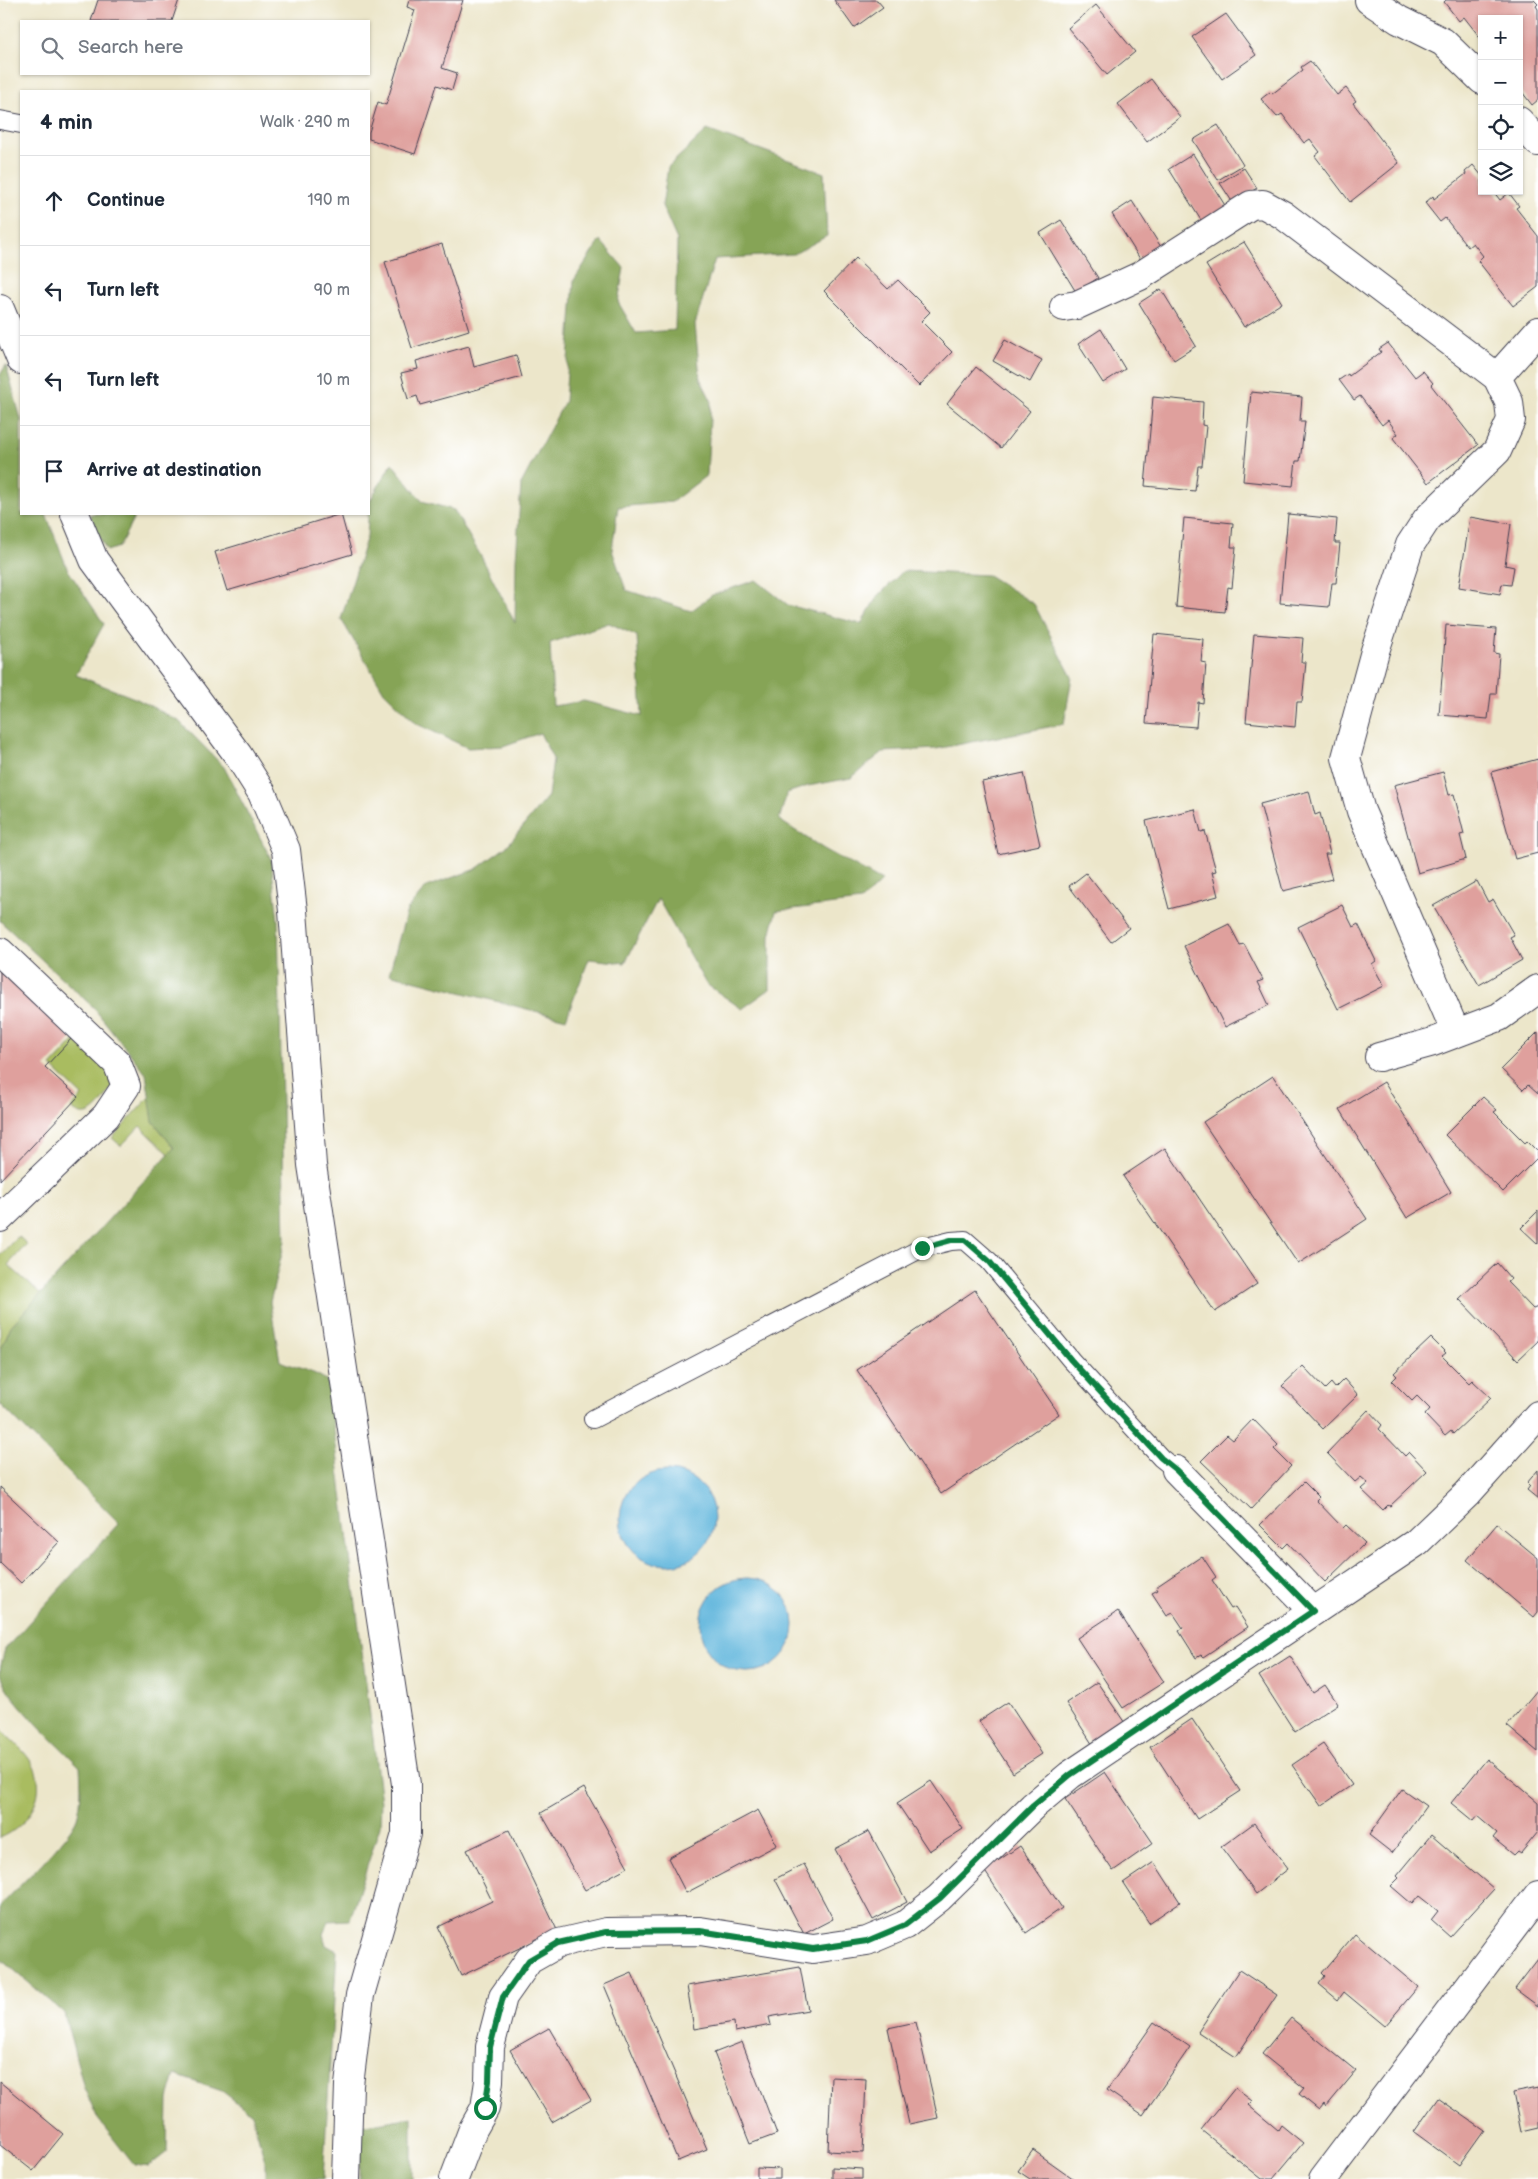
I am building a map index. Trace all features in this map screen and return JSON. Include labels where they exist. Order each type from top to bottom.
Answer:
[{"type":"street","points":[[1369,0],[1399,20],[1443,42],[1478,76]]},
{"type":"street","points":[[1523,125],[1538,142]]},
{"type":"street","points":[[1064,307],[1077,306],[1140,276],[1251,205],[1263,204],[1283,216],[1496,377],[1509,402],[1511,420],[1497,452],[1427,519],[1410,545],[1375,651],[1346,758],[1361,811],[1456,1033]]},
{"type":"street","points":[[0,309],[20,358]]},
{"type":"street","points":[[1496,377],[1538,331]]},
{"type":"street","points":[[75,515],[94,560],[238,756],[262,793],[286,850],[293,911],[312,1165],[406,1784],[406,1834],[360,1995],[349,2085],[346,2179]]},
{"type":"street","points":[[0,952],[117,1062],[126,1086],[106,1116],[0,1218]]},
{"type":"street","points":[[1379,1057],[1456,1033],[1499,1017],[1538,989]]},
{"type":"street","points":[[454,2179],[473,2129],[485,2108],[489,2081],[490,2047],[503,1997],[529,1960],[558,1943],[606,1932],[700,1931],[813,1949],[867,1941],[905,1925],[940,1898],[1033,1806],[1070,1775],[1417,1542],[1467,1494],[1538,1415]]},
{"type":"street","points":[[1176,1470],[1313,1611]]},
{"type":"street","points":[[1324,2179],[1538,1895]]},
{"type":"lane","points":[[0,120],[20,124]]},
{"type":"lane","points":[[593,1419],[922,1248],[951,1240],[965,1240],[989,1261],[1071,1360],[1161,1458],[1176,1470]]},
{"type":"green space","points":[[707,130],[824,173],[827,236],[794,254],[715,259],[695,324],[700,378],[711,400],[707,475],[672,502],[618,507],[612,550],[626,590],[691,611],[712,595],[756,580],[788,605],[861,624],[877,597],[903,571],[988,575],[1034,604],[1072,677],[1064,724],[936,749],[883,752],[851,778],[808,786],[787,793],[779,820],[824,849],[882,881],[861,901],[776,911],[770,936],[770,989],[742,1009],[706,984],[658,899],[625,963],[589,959],[566,1019],[389,974],[407,910],[426,887],[476,869],[506,847],[548,796],[553,759],[540,733],[503,746],[468,748],[417,724],[384,692],[341,619],[367,536],[370,500],[392,463],[422,501],[454,510],[482,558],[515,623],[516,560],[521,484],[565,401],[574,280],[600,240],[624,268],[618,302],[636,333],[675,330],[677,240],[662,206],[668,167]],"holes":[[[609,623],[637,636],[642,716],[584,701],[553,706],[550,643]]]},
{"type":"green space","points":[[6,365],[20,415],[20,515],[46,515],[68,570],[104,624],[76,675],[137,699],[179,721],[224,767],[271,859],[278,920],[285,1241],[270,1302],[280,1361],[312,1372],[328,1382],[381,1802],[380,1826],[350,1920],[329,1921],[323,1934],[326,1945],[337,1951],[323,2179],[265,2179],[265,2161],[252,2114],[222,2091],[175,2075],[168,2099],[167,2152],[148,2167],[134,2165],[98,2119],[84,2088],[64,2013],[0,1958],[0,1906],[54,1850],[72,1827],[79,1812],[81,1793],[80,1767],[23,1709],[5,1685],[0,1675],[3,1655],[5,1649],[119,1523],[0,1404],[0,1352],[11,1326],[174,1148],[153,1121],[146,1074],[93,1007],[0,921],[0,375]]},
{"type":"green space","points":[[90,515],[135,515],[119,547],[107,551],[95,529]]},
{"type":"green space","points":[[75,1040],[110,1073],[115,1083],[102,1103],[91,1112],[85,1114],[78,1113],[71,1108],[82,1096],[51,1066]]},
{"type":"green space","points":[[150,1096],[153,1121],[174,1148],[169,1154],[140,1126],[121,1146],[112,1138]]},
{"type":"green space","points":[[18,1236],[27,1244],[8,1265],[41,1294],[11,1326],[0,1352],[0,1255]]},
{"type":"green space","points":[[0,1729],[30,1760],[36,1771],[38,1795],[28,1816],[20,1825],[0,1838]]},
{"type":"green space","points":[[412,2117],[412,2179],[359,2179],[360,2126]]},
{"type":"water","points":[[667,1471],[685,1475],[700,1485],[710,1500],[714,1518],[710,1536],[700,1551],[685,1561],[667,1565],[649,1561],[634,1551],[624,1536],[620,1518],[624,1500],[634,1485],[649,1475]]},
{"type":"water","points":[[747,1578],[765,1582],[780,1592],[790,1607],[794,1625],[790,1643],[780,1658],[765,1668],[747,1672],[729,1668],[714,1658],[704,1643],[700,1625],[704,1607],[714,1592],[729,1582]]},
{"type":"building","points":[[98,0],[179,0],[172,20],[91,20]]},
{"type":"building","points":[[409,0],[463,0],[442,68],[457,73],[452,90],[437,85],[415,154],[370,139],[370,129],[378,102],[386,105],[415,10],[407,7]]},
{"type":"building","points":[[834,0],[877,0],[883,7],[854,28]]},
{"type":"building","points":[[1446,0],[1534,0],[1538,4],[1536,6],[1538,9],[1538,100],[1532,105],[1523,93],[1523,15],[1478,15],[1478,35],[1464,17],[1459,21],[1444,2]]},
{"type":"building","points":[[1096,5],[1135,52],[1107,75],[1068,28]]},
{"type":"building","points":[[1226,14],[1256,55],[1222,79],[1192,37]]},
{"type":"building","points":[[1310,61],[1337,95],[1346,88],[1356,101],[1353,103],[1399,163],[1350,202],[1315,156],[1320,152],[1310,139],[1304,143],[1282,114],[1277,117],[1261,99],[1270,92],[1272,94],[1303,70],[1301,67]]},
{"type":"building","points":[[1151,79],[1180,117],[1147,142],[1118,104]]},
{"type":"building","points":[[1218,125],[1243,165],[1218,180],[1193,140]]},
{"type":"building","points":[[1193,154],[1226,207],[1202,222],[1169,169]]},
{"type":"building","points":[[1473,165],[1478,171],[1478,195],[1496,195],[1500,200],[1506,195],[1511,195],[1519,206],[1516,208],[1538,236],[1538,287],[1513,306],[1478,261],[1483,256],[1473,243],[1468,247],[1445,218],[1440,222],[1425,203],[1433,196],[1434,199],[1466,174],[1465,172]]},
{"type":"building","points":[[1244,168],[1257,188],[1233,203],[1220,183]]},
{"type":"building","points":[[1132,201],[1161,247],[1140,259],[1112,214]]},
{"type":"building","points":[[1061,220],[1098,278],[1076,292],[1040,233]]},
{"type":"building","points":[[1244,242],[1282,303],[1244,327],[1206,265]]},
{"type":"building","points":[[442,244],[469,330],[412,348],[385,262]]},
{"type":"building","points":[[856,258],[888,289],[898,280],[930,312],[921,321],[952,352],[919,386],[824,291]]},
{"type":"building","points":[[1161,289],[1196,346],[1174,360],[1139,303]]},
{"type":"building","points":[[1101,329],[1125,369],[1103,383],[1078,344]]},
{"type":"building","points":[[1005,340],[1042,360],[1030,382],[993,361]]},
{"type":"building","points":[[1388,343],[1415,377],[1423,371],[1433,383],[1431,385],[1478,445],[1428,483],[1393,438],[1398,434],[1388,420],[1382,425],[1360,396],[1354,400],[1339,380],[1348,374],[1349,376],[1381,352],[1379,349]]},
{"type":"building","points":[[469,346],[474,367],[516,355],[522,377],[420,405],[417,396],[408,399],[401,373],[418,369],[416,361]]},
{"type":"building","points":[[976,367],[1030,411],[1001,448],[947,404]]},
{"type":"building","points":[[1251,392],[1302,397],[1300,421],[1305,421],[1300,461],[1296,461],[1293,486],[1243,481]]},
{"type":"building","points":[[1153,397],[1203,402],[1202,425],[1206,426],[1202,466],[1198,466],[1195,491],[1145,486]]},
{"type":"building","points":[[1288,514],[1337,519],[1335,543],[1340,543],[1336,583],[1332,583],[1329,607],[1280,603]]},
{"type":"building","points":[[341,515],[352,554],[227,591],[215,552]]},
{"type":"building","points":[[1470,517],[1511,524],[1505,565],[1514,567],[1511,585],[1502,584],[1500,594],[1459,587]]},
{"type":"building","points":[[1184,518],[1233,523],[1231,547],[1236,547],[1232,588],[1228,587],[1225,612],[1176,607]]},
{"type":"building","points":[[1446,625],[1496,629],[1494,653],[1499,654],[1496,694],[1491,694],[1488,719],[1439,715]]},
{"type":"building","points":[[1154,634],[1203,639],[1201,662],[1206,663],[1203,703],[1198,702],[1196,727],[1146,723]]},
{"type":"building","points":[[1254,634],[1303,638],[1301,662],[1306,662],[1302,702],[1297,702],[1295,727],[1246,722]]},
{"type":"building","points":[[1538,759],[1538,853],[1515,859],[1491,772]]},
{"type":"building","points":[[1443,772],[1449,795],[1454,794],[1464,834],[1460,835],[1466,859],[1418,873],[1394,785]]},
{"type":"building","points":[[1024,773],[1040,845],[998,854],[982,782]]},
{"type":"building","points":[[1309,791],[1315,815],[1320,813],[1330,854],[1325,854],[1332,879],[1283,891],[1260,804]]},
{"type":"building","points":[[1195,809],[1201,832],[1205,831],[1216,871],[1212,872],[1218,896],[1169,909],[1146,821]]},
{"type":"building","points":[[1086,873],[1129,928],[1111,942],[1069,886]]},
{"type":"building","points":[[1477,881],[1488,902],[1493,899],[1514,935],[1510,937],[1522,960],[1479,985],[1433,906]]},
{"type":"building","points":[[1342,905],[1353,927],[1358,924],[1376,961],[1372,964],[1384,986],[1338,1009],[1298,927]]},
{"type":"building","points":[[1229,924],[1240,945],[1244,944],[1263,980],[1258,982],[1269,1005],[1225,1027],[1184,946]]},
{"type":"building","points":[[0,971],[72,1038],[45,1067],[78,1097],[0,1180]]},
{"type":"building","points":[[1538,1032],[1538,1094],[1528,1085],[1523,1090],[1501,1069]]},
{"type":"building","points":[[1273,1076],[1367,1219],[1298,1264],[1203,1122]]},
{"type":"building","points":[[1384,1082],[1451,1192],[1407,1218],[1340,1109]]},
{"type":"building","points":[[1483,1097],[1497,1110],[1494,1112],[1525,1143],[1527,1141],[1538,1152],[1538,1157],[1503,1192],[1445,1135]]},
{"type":"building","points":[[1165,1148],[1257,1284],[1215,1312],[1123,1176]]},
{"type":"building","points":[[1538,1211],[1538,1244],[1521,1228]]},
{"type":"building","points":[[1497,1263],[1511,1279],[1507,1282],[1533,1309],[1538,1307],[1538,1341],[1518,1360],[1459,1299]]},
{"type":"building","points":[[975,1290],[1059,1414],[941,1494],[857,1370]]},
{"type":"building","points":[[1431,1338],[1446,1353],[1442,1356],[1469,1383],[1472,1380],[1491,1398],[1453,1434],[1451,1431],[1445,1436],[1425,1415],[1430,1409],[1417,1396],[1412,1401],[1392,1381],[1397,1376],[1394,1373]]},
{"type":"building","points":[[1303,1366],[1325,1389],[1331,1383],[1335,1388],[1344,1379],[1358,1395],[1323,1429],[1282,1386]]},
{"type":"building","points":[[1368,1410],[1382,1425],[1379,1429],[1405,1456],[1409,1452],[1427,1471],[1390,1506],[1388,1505],[1383,1510],[1361,1489],[1368,1483],[1361,1477],[1355,1482],[1327,1453]]},
{"type":"building","points":[[1253,1419],[1278,1445],[1274,1449],[1291,1466],[1251,1509],[1201,1461],[1227,1435],[1233,1440]]},
{"type":"building","points":[[1538,1470],[1538,1499],[1527,1490],[1530,1486],[1527,1483]]},
{"type":"building","points":[[1304,1482],[1319,1497],[1316,1500],[1343,1528],[1346,1525],[1365,1543],[1325,1582],[1288,1543],[1283,1548],[1260,1525]]},
{"type":"building","points":[[0,1487],[59,1542],[21,1583],[0,1563]]},
{"type":"building","points":[[1497,1524],[1538,1558],[1538,1612],[1534,1617],[1467,1560]]},
{"type":"building","points":[[1202,1556],[1216,1577],[1212,1580],[1231,1609],[1235,1607],[1248,1627],[1203,1657],[1201,1655],[1196,1658],[1179,1631],[1183,1628],[1173,1613],[1167,1616],[1152,1593],[1158,1590],[1156,1587]]},
{"type":"building","points":[[1118,1611],[1164,1682],[1123,1708],[1077,1638]]},
{"type":"building","points":[[1290,1656],[1313,1693],[1325,1685],[1338,1704],[1295,1732],[1259,1676]]},
{"type":"building","points":[[1097,1682],[1129,1729],[1096,1750],[1066,1703]]},
{"type":"building","points":[[1538,1689],[1538,1752],[1507,1726]]},
{"type":"building","points":[[1008,1702],[1042,1754],[1013,1773],[979,1721]]},
{"type":"building","points":[[1192,1719],[1240,1791],[1197,1819],[1150,1747]]},
{"type":"building","points":[[1323,1744],[1352,1785],[1321,1806],[1292,1765]]},
{"type":"building","points":[[1487,1759],[1538,1802],[1538,1832],[1521,1853],[1518,1851],[1514,1855],[1493,1838],[1497,1833],[1477,1816],[1473,1821],[1451,1803]]},
{"type":"building","points":[[1105,1772],[1153,1843],[1113,1871],[1065,1799]]},
{"type":"building","points":[[931,1781],[963,1829],[929,1851],[897,1803]]},
{"type":"building","points":[[584,1788],[628,1867],[585,1890],[541,1813]]},
{"type":"building","points":[[1402,1789],[1426,1806],[1392,1853],[1369,1835]]},
{"type":"building","points":[[758,1810],[777,1845],[686,1893],[668,1858]]},
{"type":"building","points":[[1254,1823],[1288,1869],[1256,1894],[1221,1847]]},
{"type":"building","points":[[509,1830],[557,1930],[461,1976],[438,1927],[492,1901],[467,1850]]},
{"type":"building","points":[[869,1831],[907,1902],[873,1920],[835,1849]]},
{"type":"building","points":[[1431,1835],[1494,1889],[1450,1937],[1431,1920],[1438,1911],[1419,1896],[1412,1904],[1391,1886]]},
{"type":"building","points":[[1020,1846],[1062,1908],[1026,1933],[984,1870]]},
{"type":"building","points":[[1154,1862],[1180,1902],[1149,1923],[1123,1883]]},
{"type":"building","points":[[804,1864],[833,1919],[804,1934],[775,1879]]},
{"type":"building","points":[[1355,1934],[1418,1987],[1385,2026],[1344,1992],[1338,2000],[1319,1984],[1325,1976],[1322,1973]]},
{"type":"building","points":[[1538,1959],[1538,2006],[1515,1989]]},
{"type":"building","points":[[800,1967],[808,2010],[769,2017],[771,2025],[735,2032],[734,2022],[694,2029],[687,1986]]},
{"type":"building","points":[[1239,1970],[1277,1995],[1236,2057],[1198,2032]]},
{"type":"building","points":[[632,1973],[707,2149],[678,2161],[604,1985]]},
{"type":"building","points":[[1291,2018],[1356,2071],[1326,2107],[1324,2104],[1319,2110],[1299,2094],[1304,2088],[1262,2054]]},
{"type":"building","points":[[916,2022],[938,2118],[909,2124],[888,2028]]},
{"type":"building","points":[[1154,2022],[1190,2047],[1143,2115],[1107,2090]]},
{"type":"building","points":[[549,2028],[591,2100],[552,2122],[510,2050]]},
{"type":"building","points":[[742,2042],[777,2134],[750,2144],[714,2053]]},
{"type":"building","points":[[831,2077],[866,2079],[863,2153],[828,2151]]},
{"type":"building","points":[[0,2082],[63,2134],[33,2171],[0,2145]]},
{"type":"building","points":[[1235,2088],[1252,2101],[1248,2105],[1278,2130],[1281,2125],[1303,2143],[1273,2179],[1262,2179],[1201,2130]]},
{"type":"building","points":[[1538,2088],[1538,2128],[1521,2132],[1513,2093]]},
{"type":"building","points":[[1438,2098],[1484,2130],[1459,2165],[1414,2132]]},
{"type":"building","points":[[1033,2150],[1074,2179],[1030,2179],[1018,2171]]},
{"type":"building","points":[[832,2167],[862,2169],[862,2179],[832,2179]]},
{"type":"building","points":[[757,2168],[780,2169],[780,2179],[757,2179]]},
{"type":"route","points":[[485,2108],[489,2081],[490,2047],[503,1997],[529,1960],[558,1943],[606,1932],[700,1931],[813,1949],[867,1941],[905,1925],[940,1898],[1033,1806],[1070,1775],[1313,1611],[1176,1470],[1161,1458],[1071,1360],[989,1261],[965,1240],[951,1240],[922,1248]]}]
